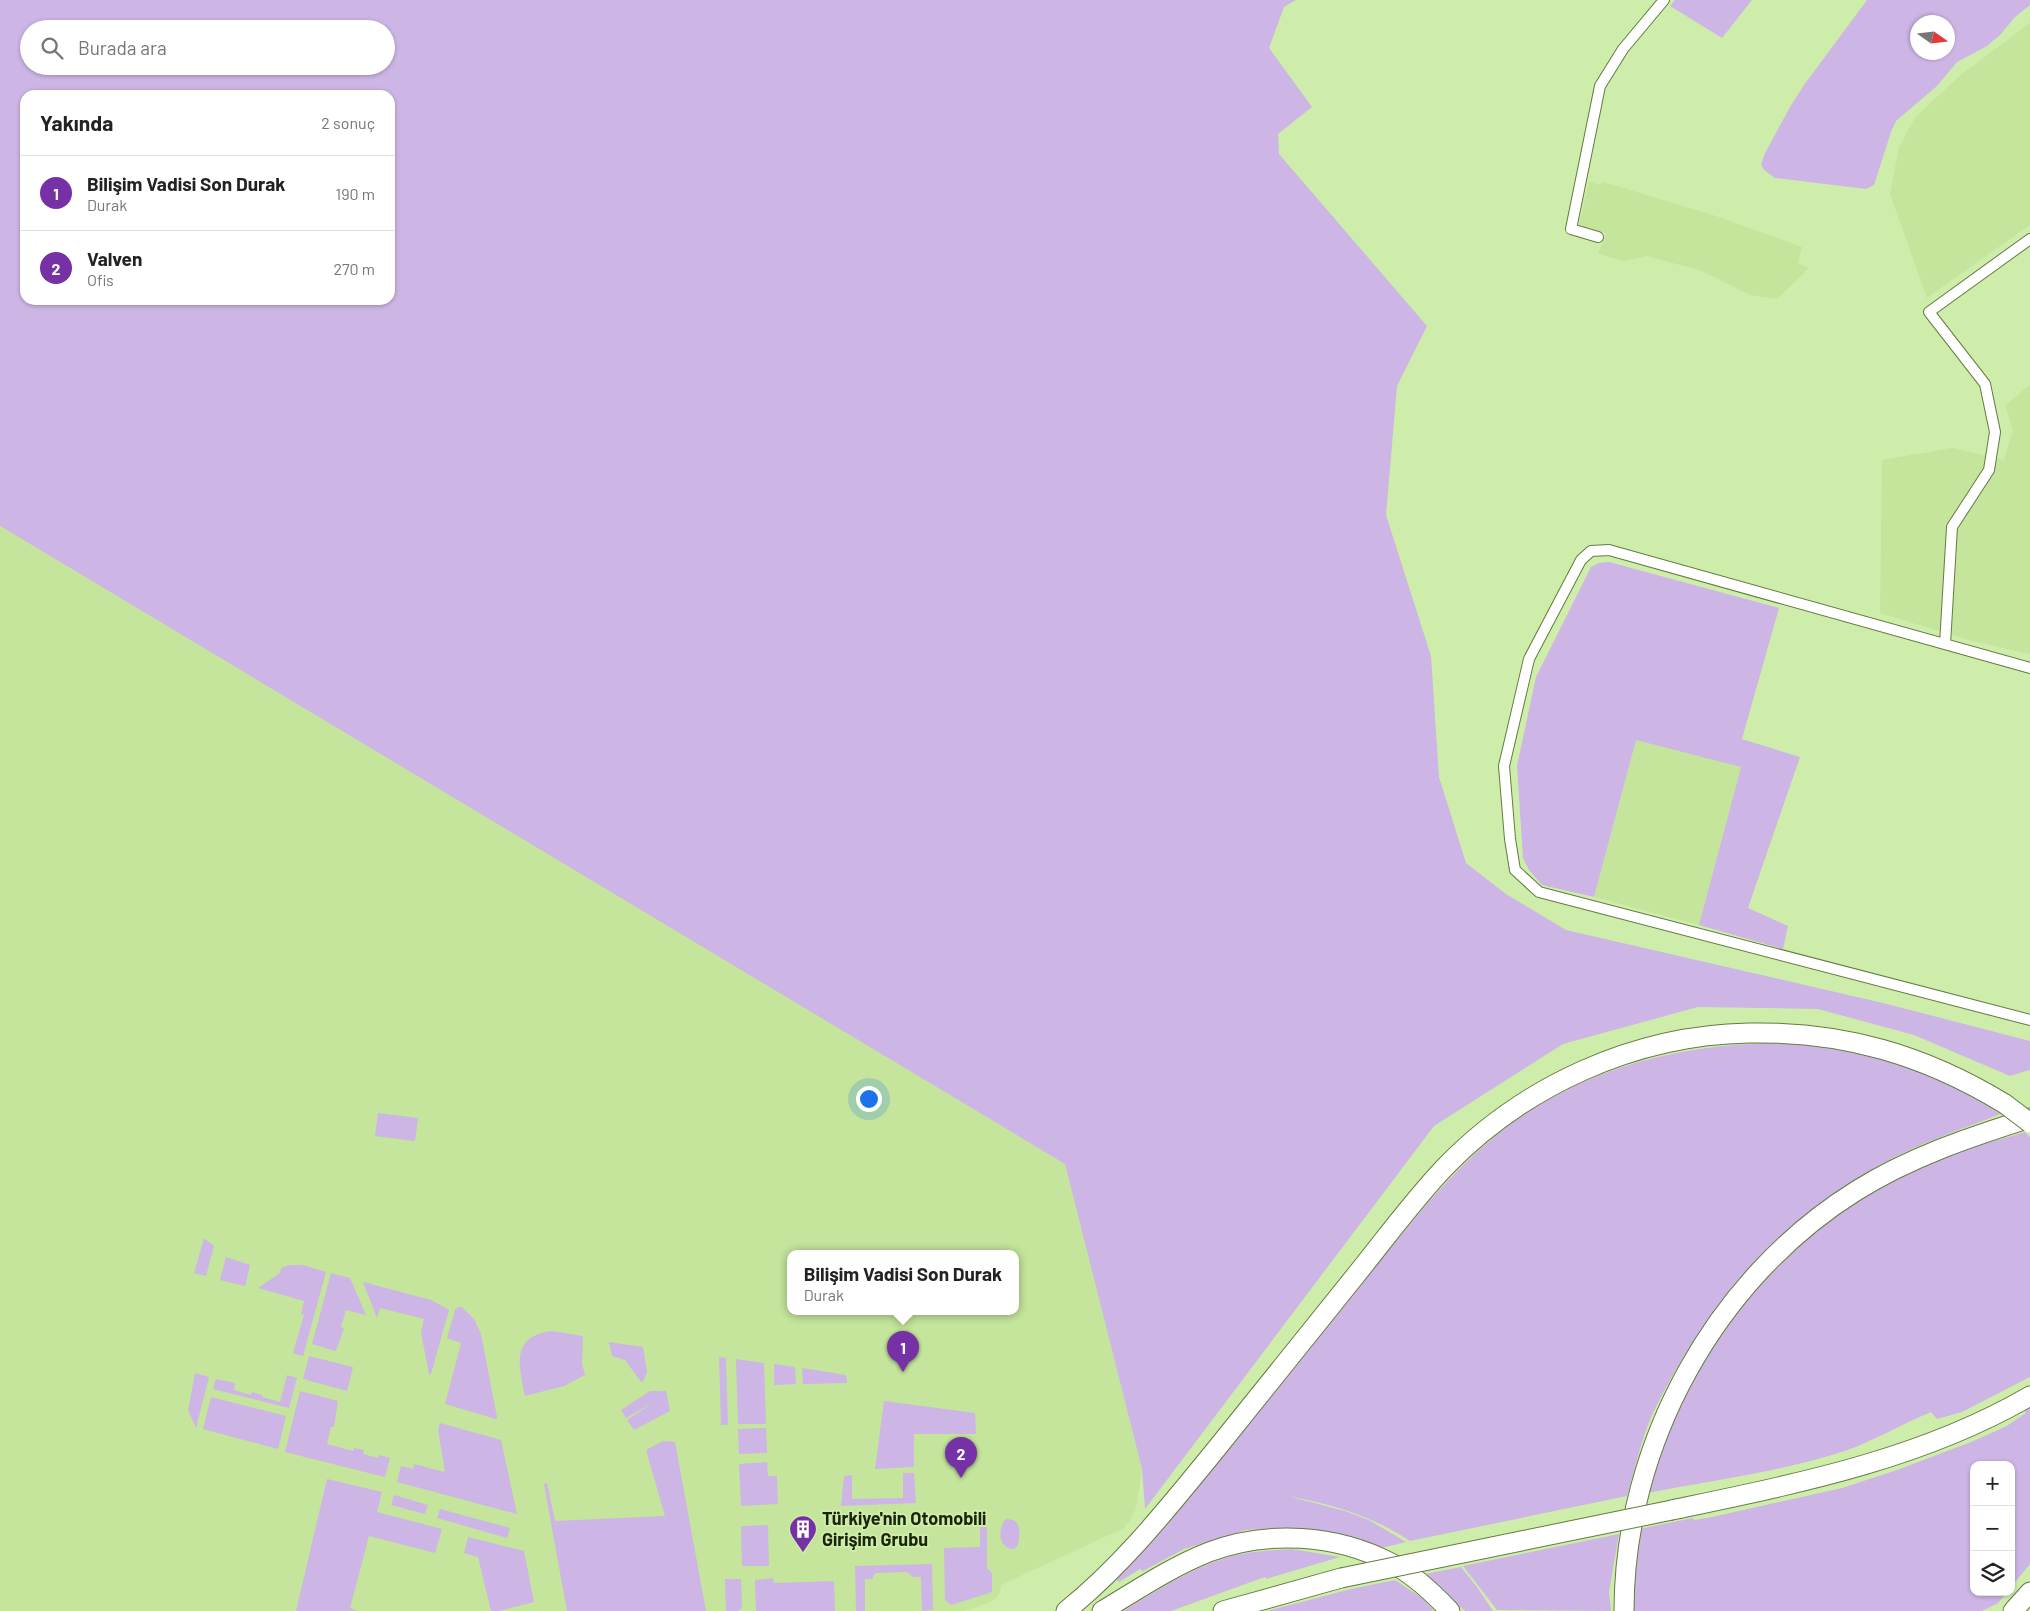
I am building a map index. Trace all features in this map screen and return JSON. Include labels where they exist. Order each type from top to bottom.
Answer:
[{"type":"highway","points":[[1066,1611],[1122,1561],[1174,1500],[1418,1196],[1464,1148],[1498,1120],[1562,1080],[1620,1056],[1686,1038],[1767,1032],[1834,1038],[1878,1048],[1947,1072],[2005,1104],[2030,1123]]},
{"type":"highway","points":[[1624,1611],[1632,1527],[1653,1448],[1686,1372],[1734,1300],[1782,1249],[1830,1208],[1857,1191],[1909,1162],[1947,1146],[2030,1118]]},
{"type":"highway","points":[[1223,1611],[1341,1578],[1789,1486],[1871,1464],[1947,1436],[2030,1396]]},
{"type":"highway","points":[[1102,1611],[1157,1578],[1210,1552],[1259,1540],[1287,1538],[1320,1540],[1345,1546],[1392,1563],[1418,1581],[1450,1611]]},
{"type":"highway","points":[[2013,1611],[2030,1592]]},
{"type":"street","points":[[1598,237],[1571,228],[1600,86],[1623,49],[1664,0]]},
{"type":"street","points":[[1945,644],[1952,527],[1989,470],[1995,432],[1985,384],[1929,312],[2030,239]]},
{"type":"street","points":[[2030,668],[1609,550],[1591,551],[1581,560],[1530,659],[1520,692],[1504,766],[1510,839],[1515,870],[1539,892],[2030,1020]]},
{"type":"shaded area","points":[[0,0],[1296,0],[1284,7],[1269,48],[1312,107],[1278,134],[1279,154],[1427,326],[1397,386],[1386,515],[1431,656],[1439,777],[1466,863],[1506,894],[1566,930],[1887,1004],[2030,1041],[2030,1070],[2010,1076],[1914,1035],[1818,1009],[1698,1007],[1563,1044],[1434,1126],[1145,1509],[1142,1469],[1065,1164],[0,526]]},
{"type":"shaded area","points":[[1675,0],[1752,0],[1722,38],[1670,6]]},
{"type":"shaded area","points":[[1867,0],[2030,0],[2030,5],[2015,17],[2000,35],[1987,46],[1957,62],[1937,86],[1896,121],[1874,185],[1866,189],[1775,178],[1764,170],[1761,164],[1765,153],[1790,107]]},
{"type":"shaded area","points":[[2030,23],[2030,225],[1927,298],[1890,194],[1899,147],[1916,116],[1962,74]]},
{"type":"shaded area","points":[[1589,181],[1599,185],[1604,182],[1716,216],[1802,247],[1798,263],[1809,268],[1777,299],[1750,295],[1702,271],[1647,256],[1624,261],[1598,254],[1606,233],[1579,225]]},
{"type":"shaded area","points":[[2030,385],[2030,654],[1972,641],[1880,613],[1882,460],[1953,448],[2004,460],[2013,430],[2005,405]]},
{"type":"shaded area","points":[[0,526],[1065,1164],[1142,1469],[1136,1509],[1124,1528],[1001,1585],[1000,1592],[996,1598],[989,1603],[963,1611],[0,1611]]},
{"type":"shaded area","points":[[1609,562],[1779,608],[1742,739],[1800,757],[1748,908],[1788,926],[1783,949],[1699,925],[1741,767],[1636,740],[1594,897],[1542,885],[1529,870],[1523,858],[1517,766],[1536,677],[1591,567],[1599,563]]},
{"type":"shaded area","points":[[1636,739],[1741,767],[1699,925],[1594,897]]},
{"type":"shaded area","points":[[1761,1043],[1827,1047],[1887,1059],[1944,1081],[2000,1114],[1940,1137],[1882,1164],[1810,1212],[1748,1270],[1696,1338],[1673,1375],[1649,1423],[1627,1496],[1410,1541],[1396,1532],[1366,1518],[1351,1512],[1288,1496],[1345,1511],[1369,1520],[1406,1542],[1373,1550],[1317,1532],[1282,1528],[1246,1530],[1184,1549],[1143,1571],[1140,1569],[1119,1582],[1116,1579],[1216,1466],[1341,1308],[1432,1198],[1473,1155],[1521,1117],[1548,1100],[1599,1076],[1625,1066],[1678,1053],[1705,1048]]},
{"type":"shaded area","points":[[378,1113],[418,1118],[415,1141],[375,1136]]},
{"type":"shaded area","points":[[2025,1132],[2030,1137],[2030,1377],[1962,1412],[1937,1419],[1931,1412],[1845,1451],[1796,1465],[1648,1493],[1668,1433],[1693,1376],[1712,1346],[1756,1286],[1771,1269],[1824,1223],[1844,1208],[1885,1183],[1939,1158]]},
{"type":"shaded area","points":[[204,1238],[214,1246],[206,1276],[194,1273]]},
{"type":"shaded area","points":[[226,1257],[250,1265],[245,1286],[220,1280]]},
{"type":"shaded area","points":[[290,1265],[303,1265],[326,1272],[303,1356],[293,1353],[304,1315],[301,1314],[304,1301],[258,1288],[280,1273],[281,1268]]},
{"type":"shaded area","points":[[331,1273],[350,1278],[366,1315],[346,1310],[341,1327],[344,1328],[336,1351],[312,1344]]},
{"type":"shaded area","points":[[363,1282],[431,1300],[449,1310],[431,1374],[429,1374],[421,1333],[424,1319],[380,1308],[377,1318]]},
{"type":"shaded area","points":[[458,1307],[462,1307],[474,1319],[481,1334],[496,1419],[445,1404],[461,1343],[447,1338],[455,1310]]},
{"type":"shaded area","points":[[551,1331],[583,1336],[582,1364],[585,1375],[564,1386],[525,1396],[520,1364],[520,1354],[523,1346],[529,1339],[538,1334]]},
{"type":"shaded area","points":[[609,1342],[643,1347],[647,1372],[644,1380],[641,1382],[625,1360],[612,1356]]},
{"type":"shaded area","points":[[309,1356],[353,1367],[347,1391],[303,1379]]},
{"type":"shaded area","points":[[719,1357],[726,1358],[728,1425],[721,1425]]},
{"type":"shaded area","points":[[736,1359],[764,1363],[766,1424],[738,1424]]},
{"type":"shaded area","points":[[774,1364],[795,1367],[796,1384],[774,1385]]},
{"type":"shaded area","points":[[802,1368],[846,1375],[847,1383],[803,1384]]},
{"type":"shaded area","points":[[195,1373],[209,1377],[196,1428],[188,1410]]},
{"type":"shaded area","points":[[287,1375],[297,1378],[289,1408],[213,1389],[216,1379],[235,1383],[234,1390],[251,1395],[252,1392],[280,1402]]},
{"type":"shaded area","points":[[300,1391],[338,1401],[334,1427],[331,1427],[327,1444],[353,1451],[354,1448],[364,1450],[363,1454],[378,1458],[379,1455],[390,1458],[385,1477],[285,1452]]},
{"type":"shaded area","points":[[650,1391],[666,1391],[670,1411],[634,1430],[627,1420],[654,1402],[626,1418],[621,1410]]},
{"type":"shaded area","points":[[211,1397],[286,1416],[278,1449],[203,1429]]},
{"type":"shaded area","points":[[884,1401],[975,1413],[976,1434],[914,1434],[914,1467],[875,1469]]},
{"type":"shaded area","points":[[2030,1407],[2030,1564],[2015,1582],[2015,1461],[1970,1461],[1970,1596],[2004,1596],[1998,1603],[1982,1611],[1632,1611],[1639,1529],[1693,1518],[1694,1520],[1712,1517],[1842,1488],[1897,1470],[1971,1442],[2005,1427],[2026,1413],[2024,1410]]},
{"type":"shaded area","points":[[440,1423],[501,1440],[517,1514],[397,1482],[401,1466],[413,1469],[414,1464],[445,1472],[438,1430]]},
{"type":"shaded area","points":[[766,1428],[767,1453],[739,1454],[738,1429]]},
{"type":"shaded area","points":[[663,1441],[675,1442],[706,1611],[567,1611],[544,1484],[547,1483],[555,1521],[665,1516],[646,1450]]},
{"type":"shaded area","points":[[767,1462],[768,1476],[777,1476],[778,1504],[741,1506],[739,1464]]},
{"type":"shaded area","points":[[903,1473],[914,1473],[916,1503],[841,1506],[844,1476],[852,1475],[852,1499],[903,1498]]},
{"type":"shaded area","points":[[327,1479],[382,1492],[377,1512],[442,1529],[435,1553],[369,1536],[350,1608],[357,1611],[296,1611]]},
{"type":"shaded area","points":[[394,1495],[428,1505],[425,1514],[391,1505]]},
{"type":"shaded area","points":[[440,1509],[510,1528],[507,1538],[437,1518]]},
{"type":"shaded area","points":[[980,1514],[987,1514],[987,1568],[992,1573],[992,1592],[951,1605],[945,1600],[944,1548],[980,1547]]},
{"type":"shaded area","points":[[1006,1519],[1015,1521],[1019,1527],[1018,1545],[1014,1549],[1005,1546],[1002,1542],[1000,1532]]},
{"type":"shaded area","points":[[768,1525],[769,1566],[742,1566],[741,1526]]},
{"type":"shaded area","points":[[1619,1534],[1609,1592],[1611,1611],[1497,1610],[1463,1566]]},
{"type":"shaded area","points":[[468,1537],[524,1551],[534,1602],[499,1611],[491,1611],[478,1557],[464,1553]]},
{"type":"shaded area","points":[[1292,1549],[1340,1557],[1266,1579],[1265,1577],[1171,1611],[1123,1611],[1185,1575],[1218,1560],[1253,1552]]},
{"type":"shaded area","points":[[932,1564],[933,1610],[922,1611],[921,1577],[913,1577],[907,1572],[875,1573],[872,1579],[865,1579],[865,1611],[856,1611],[855,1566]]},
{"type":"shaded area","points":[[1461,1567],[1493,1611],[1465,1611],[1425,1574]]},
{"type":"shaded area","points":[[773,1578],[774,1583],[834,1581],[835,1611],[756,1611],[755,1580]]},
{"type":"shaded area","points":[[725,1579],[741,1579],[742,1608],[738,1611],[726,1611]]},
{"type":"shaded area","points":[[1395,1580],[1422,1598],[1434,1611],[1267,1611],[1351,1589]]},
{"type":"place","name":"Bilişim Vadisi Son Durak","points":[[903,1372]]},
{"type":"place","name":"Valven","points":[[961,1478]]},
{"type":"place","name":"Türkiye'nin Otomobili Girişim Grubu","points":[[803,1553]]}]
